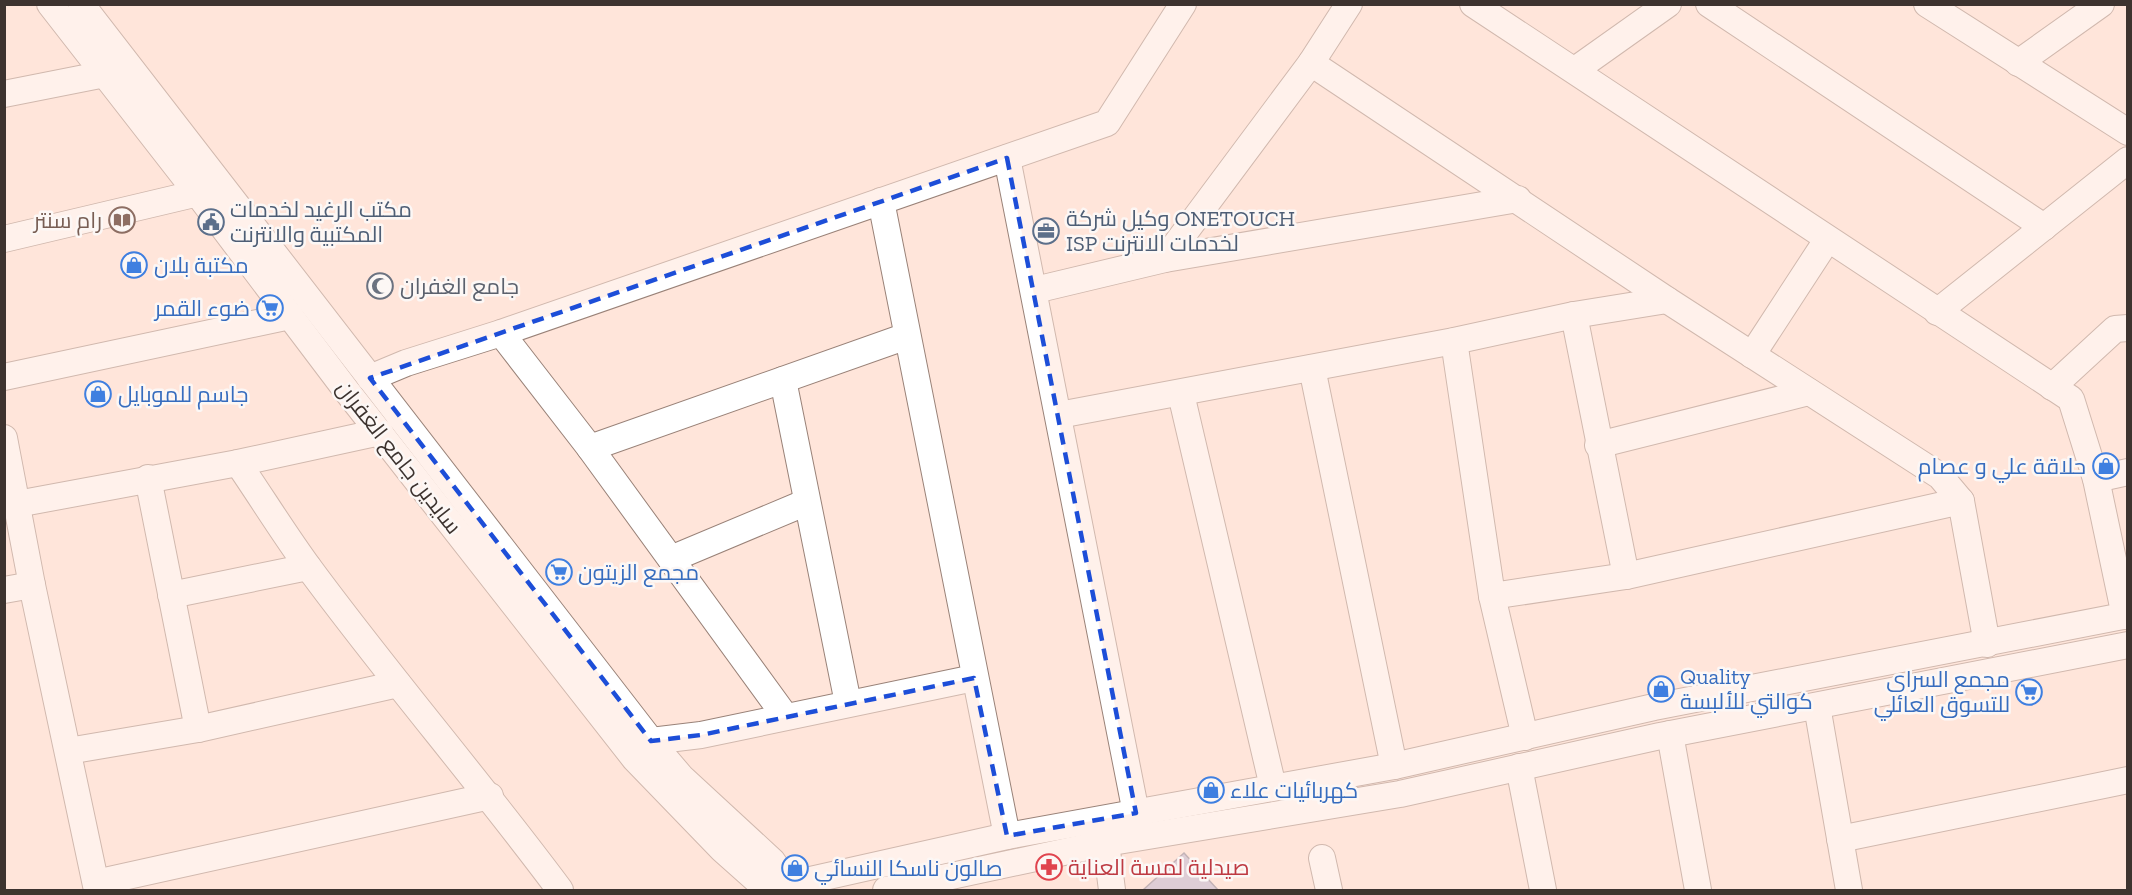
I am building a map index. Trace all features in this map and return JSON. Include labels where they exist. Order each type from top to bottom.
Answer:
[{"type":"street","name":"سايدين جامع الغفران","points":[[50,4],[105,74],[210,190],[370,378],[681,777],[772,861],[777,889]]},
{"type":"street","name":"سايدين جامع الغفران","points":[[81,4],[210,190],[290,316],[635,759],[722,849],[777,889]]},
{"type":"street","points":[[370,378],[406,363],[501,333],[1107,123],[1183,4]]},
{"type":"street","points":[[1165,259],[1311,63],[1349,4]]},
{"type":"street","points":[[777,889],[1007,836],[1394,766],[1654,707],[2126,616],[2096,479],[2071,399],[1827,240],[1473,4]]},
{"type":"street","points":[[1575,70],[1668,4]]},
{"type":"street","points":[[1709,4],[2044,227]]},
{"type":"street","points":[[1928,4],[2127,132]]},
{"type":"street","points":[[2018,63],[2101,4]]},
{"type":"street","points":[[1311,63],[1667,300],[1940,476],[1961,501],[1987,644]]},
{"type":"street","points":[[4,94],[105,74]]},
{"type":"street","points":[[1007,158],[1035,290],[1136,813]]},
{"type":"street","points":[[1937,312],[2127,160]]},
{"type":"street","points":[[4,239],[210,190]]},
{"type":"street","points":[[1035,290],[1165,259],[1518,199]]},
{"type":"street","points":[[880,201],[1007,836]]},
{"type":"street","points":[[1752,355],[1827,240]]},
{"type":"street","points":[[1059,415],[1181,394],[1454,341],[1574,315],[1667,300]]},
{"type":"street","points":[[1574,315],[1598,445],[1626,576]]},
{"type":"street","points":[[4,377],[290,316]]},
{"type":"street","points":[[2052,387],[2123,325]]},
{"type":"street","points":[[501,333],[590,448],[785,716]]},
{"type":"street","points":[[590,448],[907,336]]},
{"type":"street","points":[[1454,341],[1492,596],[1525,737]]},
{"type":"street","points":[[1312,368],[1394,766]]},
{"type":"street","points":[[783,380],[848,703]]},
{"type":"street","points":[[1598,445],[1809,392]]},
{"type":"street","points":[[1181,394],[1273,787]]},
{"type":"street","points":[[17,504],[238,463],[380,432]]},
{"type":"street","points":[[4,438],[32,585],[96,887],[490,796]]},
{"type":"street","points":[[238,463],[308,567],[398,684],[490,796],[560,891]]},
{"type":"street","points":[[2096,479],[2127,472]]},
{"type":"street","points":[[148,478],[198,729]]},
{"type":"street","points":[[1492,596],[1626,576],[1961,501]]},
{"type":"street","points":[[671,559],[807,502]]},
{"type":"street","points":[[171,596],[308,567]]},
{"type":"street","points":[[4,590],[32,585]]},
{"type":"street","points":[[886,891],[959,883],[1106,843],[1400,794],[1670,734],[2127,645]]},
{"type":"street","points":[[651,741],[701,735],[974,678]]},
{"type":"street","points":[[68,751],[198,729],[398,684]]},
{"type":"street","points":[[1817,706],[1850,891]]},
{"type":"street","points":[[1670,734],[1698,891]]},
{"type":"street","points":[[1519,767],[1543,891]]},
{"type":"street","points":[[1840,839],[2127,780]]},
{"type":"street","points":[[1202,800],[1207,825]]},
{"type":"street","points":[[1106,843],[1112,891]]},
{"type":"street","points":[[1322,858],[1329,891]]},
{"type":"highlighted area","points":[[1007,158],[1136,813],[1007,836],[974,678],[701,735],[651,741],[370,378]]},
{"type":"building","points":[[1184,853],[1218,890],[1143,890]]},
{"type":"place","name":"رام سنتر","points":[[122,220]]},
{"type":"place","name":"مكتب الرغيد لخدمات المكتبية والانترنت","points":[[211,222]]},
{"type":"place","name":"وكيل شركة ONETOUCH ISP لخدمات الانترنت","points":[[1046,231]]},
{"type":"place","name":"مكتبة بلان","points":[[134,265]]},
{"type":"place","name":"جامع الغفران","points":[[380,286]]},
{"type":"place","name":"ضوء القمر","points":[[270,308]]},
{"type":"place","name":"جاسم للموبايل","points":[[98,394]]},
{"type":"place","name":"حلاقة علي و عصام","points":[[2106,466]]},
{"type":"place","name":"مجمع الزيتون","points":[[559,572]]},
{"type":"place","name":"Quality كوالتي للألبسة","points":[[1661,689]]},
{"type":"place","name":"مجمع السراي للتسوق العائلي","points":[[2029,692]]},
{"type":"place","name":"كهربائيات علاء","points":[[1211,790]]},
{"type":"place","name":"صيدلية لمسة العناية","points":[[1049,867]]},
{"type":"place","name":"صالون ناسكا النسائي","points":[[795,868]]}]
